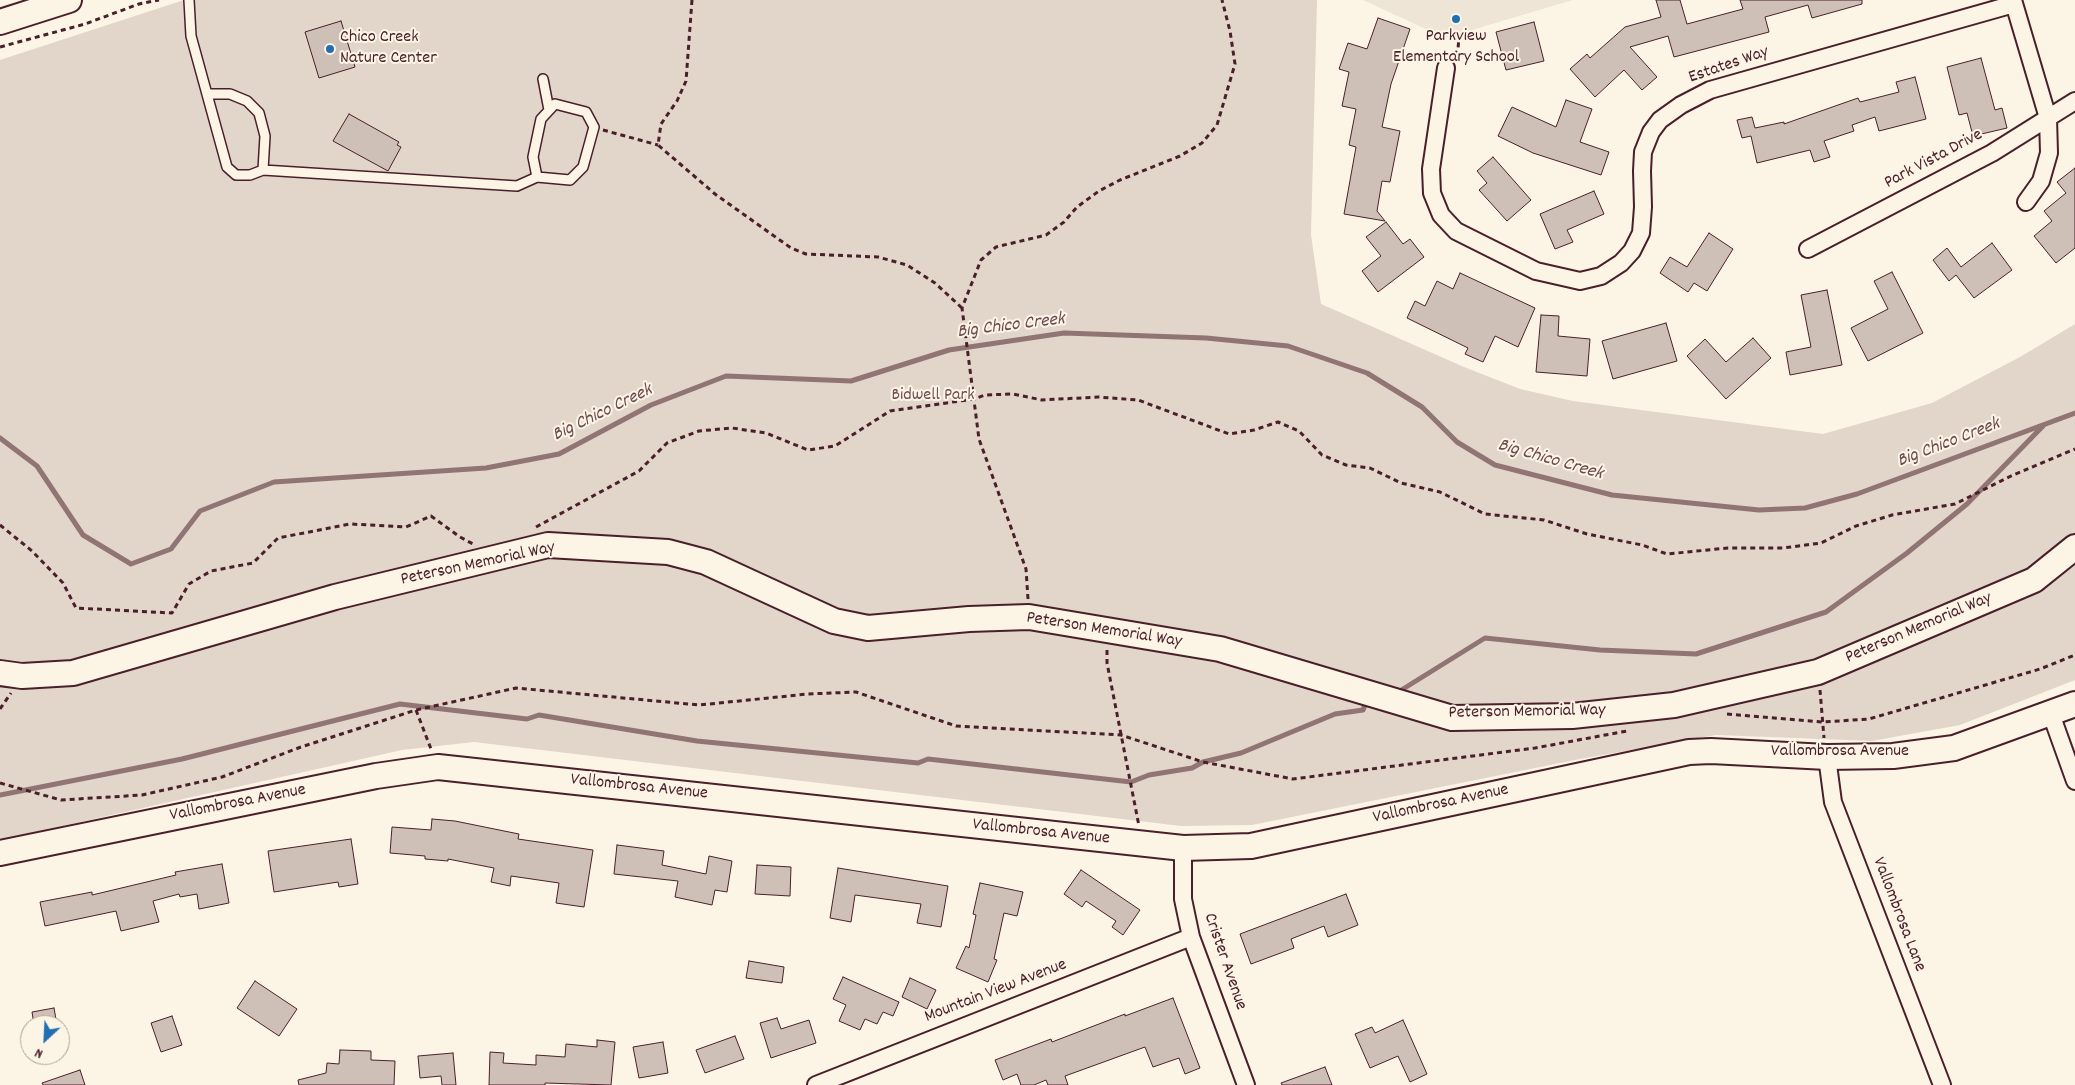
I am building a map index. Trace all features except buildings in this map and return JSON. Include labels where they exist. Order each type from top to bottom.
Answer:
[{"type":"street","points":[[0,22],[69,0]]},
{"type":"street","points":[[2014,2],[2048,118],[2049,153],[2040,181],[2026,202]]},
{"type":"street","name":"Estates Way","points":[[1446,68],[1431,169],[1432,193],[1441,215],[1456,231],[1536,271],[1580,281],[1601,276],[1621,263],[1632,251],[1641,233],[1644,207],[1642,171],[1644,152],[1656,126],[1681,105],[1710,90],[2014,2]]},
{"type":"street","name":"Park Vista Drive","points":[[1808,249],[1992,153],[2075,101]]},
{"type":"street","name":"Peterson Memorial Way","points":[[0,673],[22,676],[73,673],[335,597],[548,545],[668,552],[706,562],[834,621],[868,628],[969,619],[1028,617],[1220,649],[1452,718],[1572,716],[1674,705],[1818,672],[2034,580],[2075,547]]},
{"type":"street","name":"Vallombrosa Avenue","points":[[0,852],[376,776],[438,767],[1184,848],[1251,846],[1689,752],[1893,756],[1954,748],[2075,704]]},
{"type":"street","points":[[2051,714],[2075,781]]},
{"type":"street","name":"Vallombrosa Lane","points":[[1827,756],[1833,802],[1942,1085]]},
{"type":"street","name":"Crister Avenue","points":[[1184,848],[1183,899],[1191,937],[1246,1085]]},
{"type":"street","name":"Mountain View Avenue","points":[[816,1085],[1191,937]]},
{"type":"lane","points":[[189,0],[191,36],[209,94],[227,167],[236,175],[250,175],[263,170],[517,186],[537,176],[570,180],[583,167],[594,127],[586,112],[555,104],[541,119],[533,157],[537,176]]},
{"type":"lane","points":[[543,79],[549,110]]},
{"type":"lane","points":[[209,94],[230,94],[247,101],[259,113],[265,136],[263,170]]},
{"type":"path","points":[[0,47],[85,24],[139,4],[159,0]]},
{"type":"path","points":[[658,145],[660,124],[677,102],[686,81],[692,0]]},
{"type":"path","points":[[1028,617],[1026,570],[979,439],[962,308],[980,260],[996,247],[1046,235],[1064,222],[1077,207],[1099,191],[1129,176],[1180,156],[1202,143],[1217,125],[1235,64],[1230,31],[1222,0]]},
{"type":"path","points":[[1446,68],[1458,50],[1459,35]]},
{"type":"path","points":[[594,127],[658,145],[715,194],[791,248],[806,254],[878,257],[907,266],[935,283],[962,308]]},
{"type":"path","points":[[532,529],[639,471],[667,443],[699,431],[732,428],[766,433],[808,450],[835,446],[890,411],[974,399],[985,395],[1013,394],[1042,400],[1098,397],[1138,400],[1230,434],[1254,430],[1278,422],[1299,431],[1322,455],[1346,465],[1370,468],[1401,483],[1440,492],[1485,514],[1544,520],[1587,534],[1642,545],[1667,554],[1728,548],[1783,548],[1821,543],[1856,526],[1883,518],[1955,504],[2010,476],[2075,449]]},
{"type":"path","points":[[0,525],[32,551],[63,583],[76,608],[172,613],[189,584],[211,571],[253,563],[278,538],[350,524],[406,527],[431,516],[460,537],[500,557]]},
{"type":"path","points":[[1108,630],[1107,663],[1142,843]]},
{"type":"path","points":[[1725,714],[1822,722],[1869,719],[2040,669],[2075,655]]},
{"type":"path","points":[[1818,672],[1827,756]]},
{"type":"path","points":[[0,783],[61,800],[142,795],[222,777],[301,747],[416,710],[516,688],[699,705],[808,694],[856,692],[956,726],[1121,735],[1202,762],[1293,779],[1535,748],[1630,731]]},
{"type":"path","points":[[416,710],[438,767]]},
{"type":"shaded area","name":"Parkview Elementary School","points":[[1363,0],[1573,0],[1445,38]]},
{"type":"green space","name":"Bidwell Park","points":[[184,0],[1317,0],[1311,235],[1321,304],[1464,367],[1520,389],[1573,401],[1823,434],[1932,403],[2020,357],[2075,324],[2075,680],[1960,725],[1872,741],[1716,735],[1580,759],[1252,825],[1181,826],[474,742],[402,750],[0,840],[0,60]]},
{"type":"waterway","name":"Big Chico Creek","points":[[0,438],[37,466],[83,535],[131,564],[171,549],[200,511],[274,482],[486,468],[559,454],[651,405],[726,376],[851,381],[949,350],[1064,333],[1206,338],[1288,346],[1367,373],[1422,407],[1457,442],[1495,465],[1612,495],[1759,510],[1805,508],[1857,494],[2075,413]]},
{"type":"waterway","points":[[1395,694],[1485,638],[1600,650],[1696,654],[1826,612],[1907,553],[1967,504],[2043,426]]},
{"type":"waterway","points":[[0,795],[182,759],[400,704],[527,719],[539,715],[697,741],[918,763],[928,759],[1131,782],[1149,775],[1192,768],[1203,762],[1241,753],[1335,714],[1363,710],[1366,702],[1370,701]]},
{"type":"place","name":"Parkview Elementary School","points":[[1456,19]]},
{"type":"place","name":"Chico Creek Nature Center","points":[[330,49]]}]
